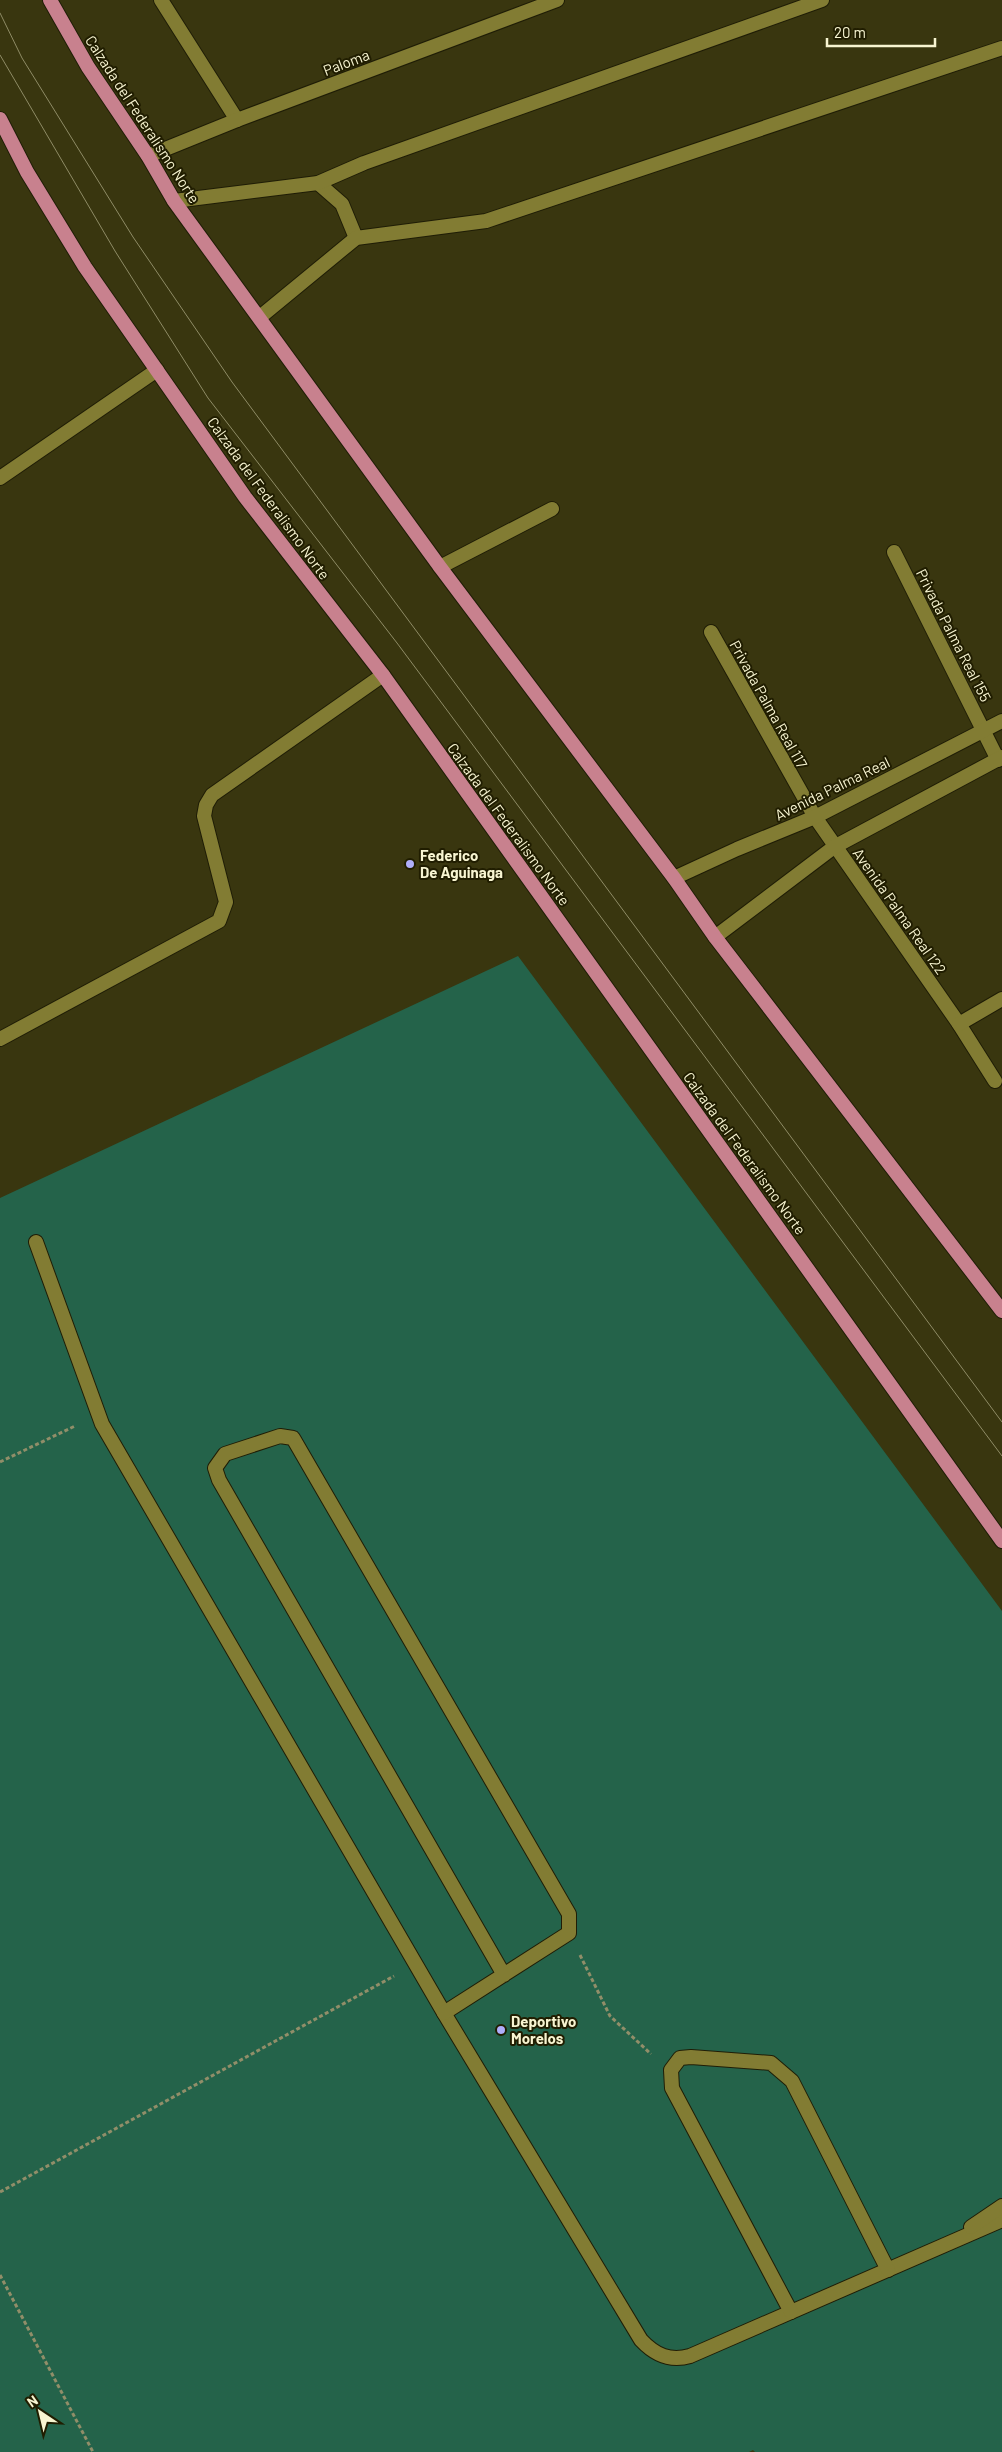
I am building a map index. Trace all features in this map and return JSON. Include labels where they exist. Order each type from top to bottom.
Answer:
[{"type":"main road","name":"Calzada del Federalismo Norte","points":[[50,0],[88,66],[148,156],[174,201],[440,567],[674,878],[715,936],[999,1302]]},
{"type":"main road","name":"Calzada del Federalismo Norte","points":[[0,119],[28,172],[86,266],[245,497],[383,675],[1002,1541]]},
{"type":"street","points":[[161,0],[237,120]]},
{"type":"street","name":"Paloma","points":[[148,156],[237,120],[557,0]]},
{"type":"street","points":[[174,201],[318,183],[364,163],[822,0]]},
{"type":"street","points":[[260,317],[356,238],[486,221],[1002,48]]},
{"type":"street","points":[[318,183],[342,204],[356,238]]},
{"type":"street","points":[[0,478],[157,370]]},
{"type":"street","points":[[440,567],[552,509]]},
{"type":"street","name":"Privada Palma Real 155","points":[[894,552],[983,730],[1000,758]]},
{"type":"street","name":"Privada Palma Real 117","points":[[711,632],[814,817]]},
{"type":"street","points":[[0,1039],[219,921],[226,902],[204,816],[206,805],[212,795],[383,675]]},
{"type":"street","name":"Avenida Palma Real","points":[[674,878],[736,849],[814,817],[1002,721]]},
{"type":"street","points":[[715,936],[834,846],[1000,758]]},
{"type":"street","name":"Avenida Palma Real 122","points":[[814,817],[959,1024],[995,1081]]},
{"type":"street","points":[[959,1024],[1002,1000]]},
{"type":"street","points":[[36,1242],[98,1415],[155,1519],[444,2013],[641,2340],[650,2349],[670,2358],[685,2358],[1002,2220]]},
{"type":"street","points":[[444,2013],[504,1975],[569,1933],[569,1914],[294,1438],[280,1436],[225,1454],[214,1468],[219,1480],[504,1975]]},
{"type":"street","points":[[791,2312],[672,2088],[671,2070],[680,2058],[692,2057],[771,2063],[792,2081],[888,2270]]},
{"type":"street","points":[[937,2249],[1002,2206]]},
{"type":"path","points":[[0,1462],[98,1415]]},
{"type":"path","points":[[569,1933],[610,2016],[642,2047],[671,2070]]},
{"type":"path","points":[[0,2192],[415,1964]]},
{"type":"path","points":[[0,2274],[92,2452]]},
{"type":"green space","name":"Deportivo Morelos","points":[[518,956],[1002,1611],[1002,2452],[755,2452],[753,2450],[749,2452],[0,2452],[0,1198]]},
{"type":"tram line","points":[[0,13],[22,58],[133,237],[232,382],[1002,1422]]},
{"type":"tram line","points":[[0,55],[115,251],[208,398],[397,643],[1002,1456]]},
{"type":"place","name":"Federico De Aguinaga","points":[[410,864]]},
{"type":"place","name":"Deportivo Morelos","points":[[501,2030]]}]
